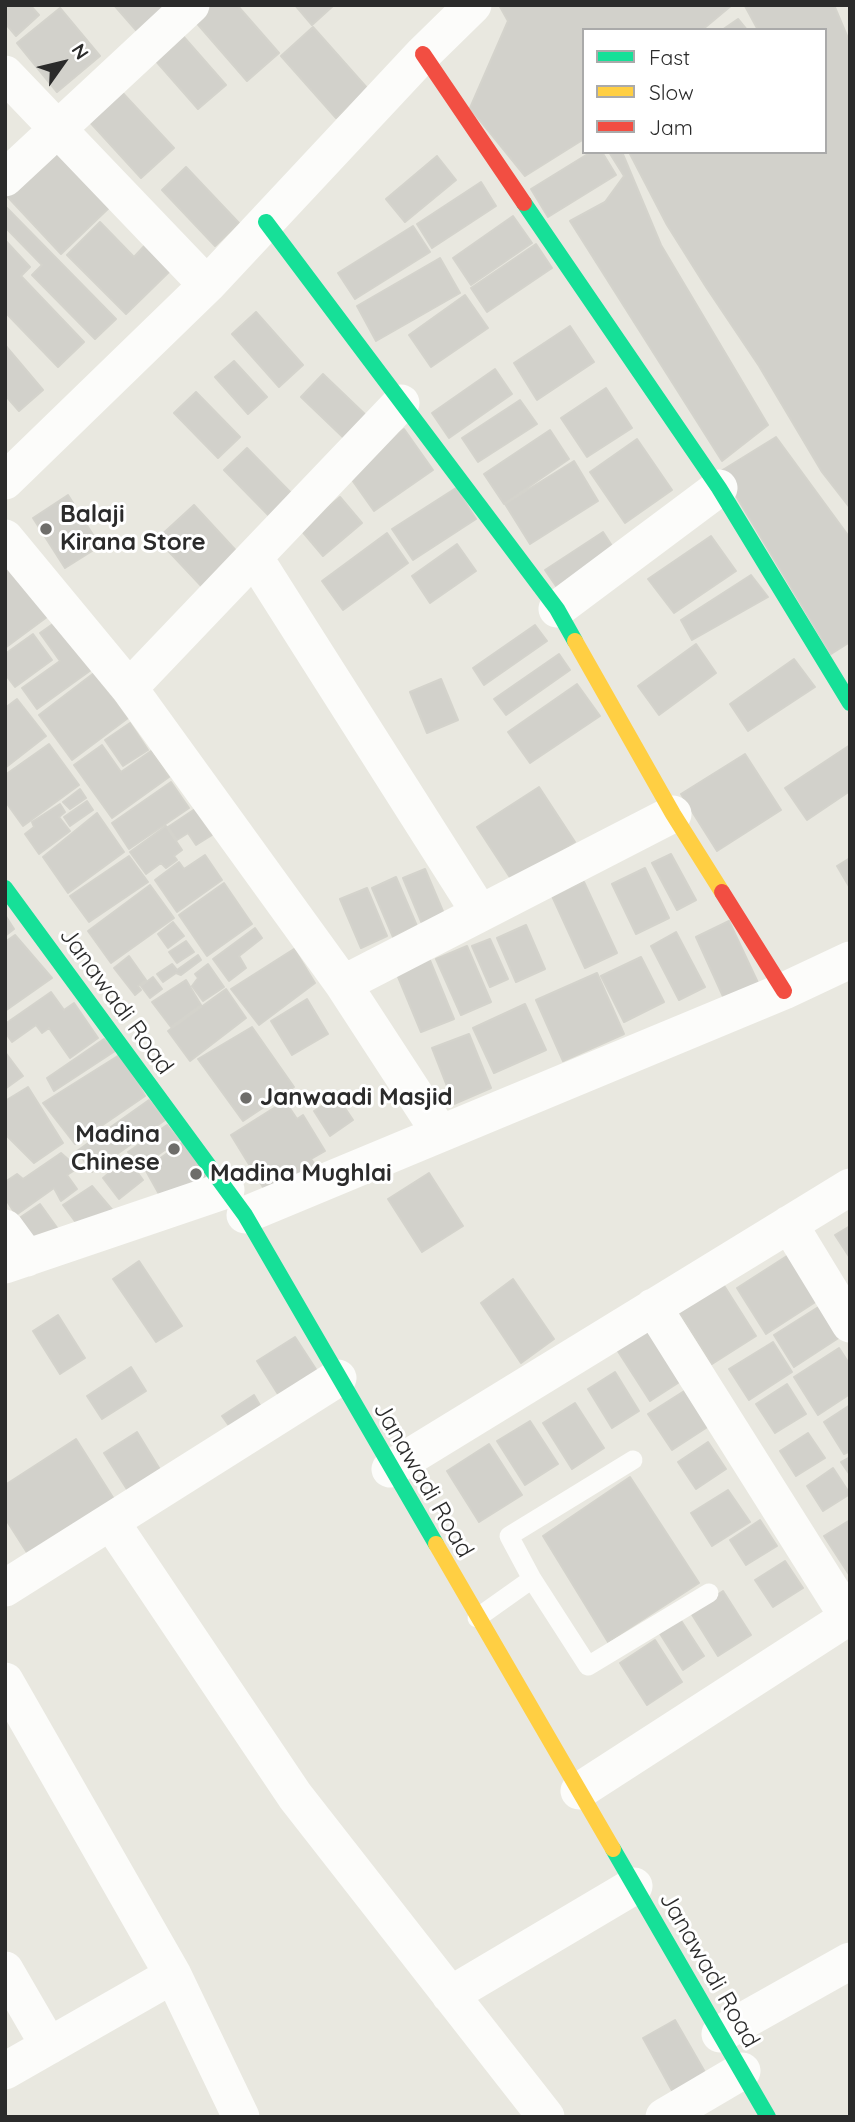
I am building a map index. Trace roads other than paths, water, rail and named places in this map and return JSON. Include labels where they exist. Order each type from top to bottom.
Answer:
[{"type":"street","points":[[5,178],[60,130],[191,5]]},
{"type":"street","points":[[5,481],[207,285],[473,5]]},
{"type":"street","points":[[424,54],[719,488],[850,703]]},
{"type":"street","points":[[5,74],[207,285]]},
{"type":"street","points":[[266,222],[557,609],[673,814],[784,991]]},
{"type":"street","points":[[129,688],[401,403]]},
{"type":"street","points":[[557,609],[719,488]]},
{"type":"street","points":[[5,538],[129,688],[343,984],[440,1133]]},
{"type":"street","points":[[254,557],[480,913]]},
{"type":"street","points":[[343,984],[673,814]]},
{"type":"street","name":"Janawadi Road","points":[[5,888],[236,1202],[768,2117]]},
{"type":"street","points":[[5,1228],[16,1262],[236,1202],[440,1133],[784,991],[850,960]]},
{"type":"street","points":[[390,1469],[850,1187]]},
{"type":"street","points":[[789,1224],[850,1324]]},
{"type":"street","points":[[579,1791],[849,1617],[653,1307]]},
{"type":"street","points":[[10,1574],[111,1522],[338,1378]]},
{"type":"street","points":[[111,1522],[295,1796],[546,2117]]},
{"type":"street","points":[[5,1681],[173,1975],[241,2117]]},
{"type":"street","points":[[450,1995],[634,1886]]},
{"type":"street","points":[[720,2034],[850,1961]]},
{"type":"street","points":[[5,1970],[49,2046]]},
{"type":"street","points":[[5,2071],[173,1975]]},
{"type":"street","points":[[664,2117],[741,2071]]},
{"type":"lane","points":[[633,1460],[509,1536],[532,1579],[588,1666],[709,1592]]},
{"type":"lane","points":[[477,1618],[532,1579]]},
{"type":"place","name":"Balaji Kirana Store","points":[[46,529]]},
{"type":"place","name":"Janwaadi Masjid","points":[[246,1098]]},
{"type":"place","name":"Madina Chinese","points":[[174,1149]]},
{"type":"place","name":"Madina Mughlai","points":[[196,1174]]}]
